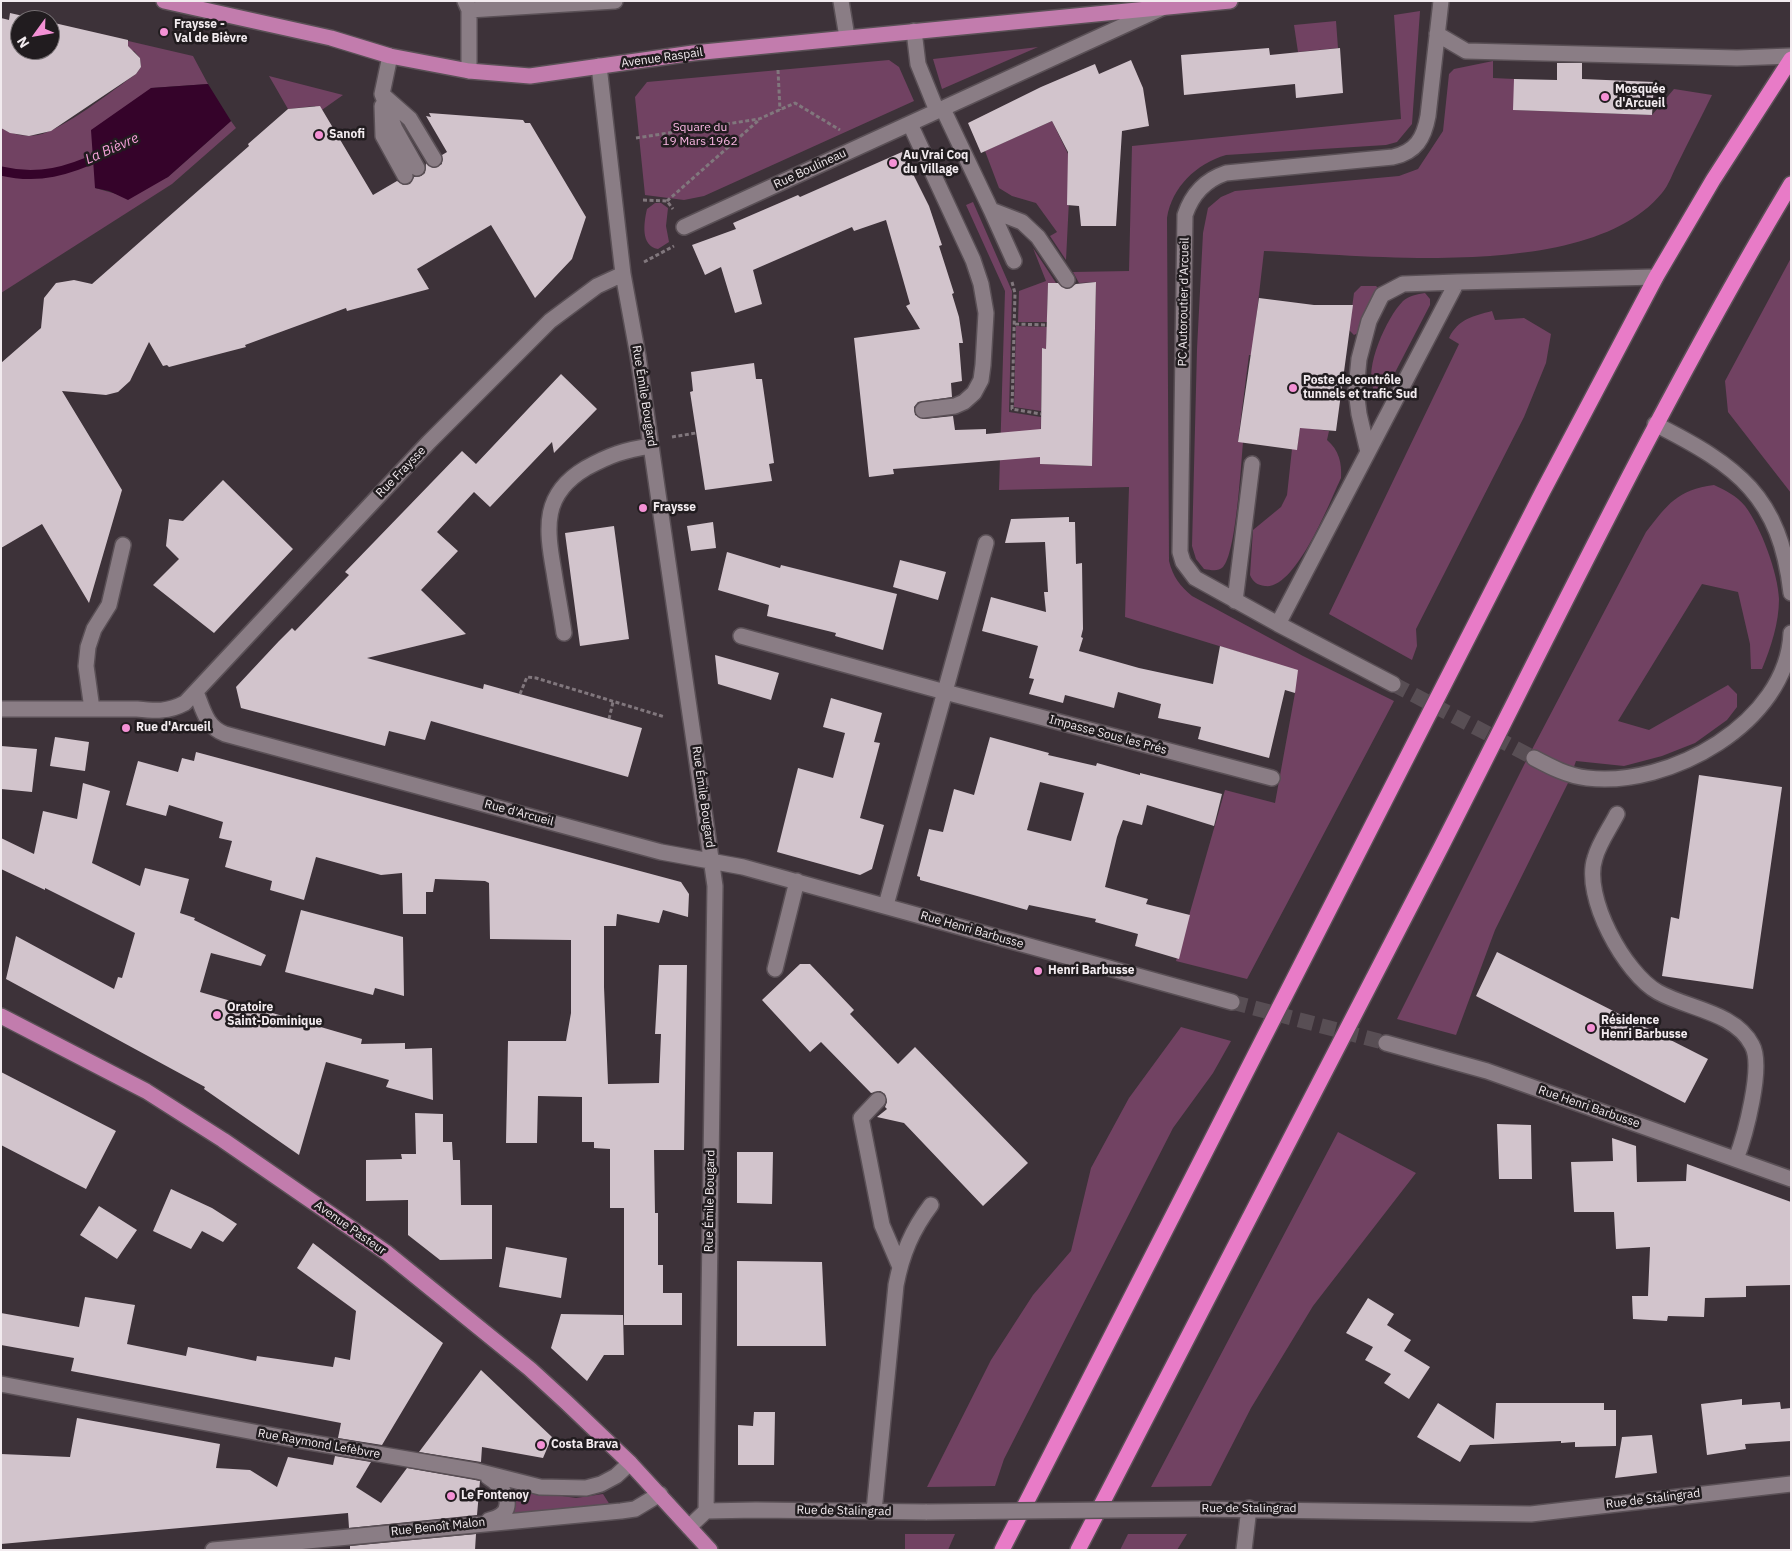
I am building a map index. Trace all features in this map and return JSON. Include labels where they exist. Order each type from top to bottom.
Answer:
[{"type":"highway","points":[[1002,1550],[1543,491],[1656,277],[1713,180],[1791,58]]},
{"type":"highway","points":[[1078,1550],[1424,880],[1656,424],[1746,259],[1791,184]]},
{"type":"main road","name":"Avenue Raspail","points":[[164,1],[331,38],[390,56],[468,71],[530,76],[692,53],[1230,1]]},
{"type":"main road","name":"Avenue Pasteur","points":[[1,1016],[146,1090],[223,1140],[387,1253],[530,1370],[630,1463],[710,1550]]},
{"type":"street","points":[[468,71],[467,6],[614,1]]},
{"type":"street","points":[[841,1],[847,37]]},
{"type":"street","name":"PC Autoroutier d’Arcueil","points":[[1393,684],[1195,578],[1188,570],[1180,552],[1185,215],[1188,204],[1201,186],[1210,179],[1226,173],[1404,155],[1414,149],[1420,141],[1428,116],[1441,1]]},
{"type":"street","name":"Rue Boulineau","points":[[684,226],[1167,6]]},
{"type":"street","points":[[914,31],[917,58],[923,80],[991,210],[1014,259]]},
{"type":"street","points":[[1437,34],[1466,51],[1791,58]]},
{"type":"street","points":[[390,56],[382,94],[411,172]]},
{"type":"street","name":"Rue Émile Bougard","points":[[599,66],[623,274],[651,446],[715,886],[706,1511]]},
{"type":"street","points":[[382,94],[410,119],[434,159]]},
{"type":"street","points":[[910,124],[973,260],[981,284],[986,313],[983,366],[980,380],[974,393],[964,402],[955,406],[923,410]]},
{"type":"street","points":[[991,210],[1022,222],[1038,237],[1067,280]]},
{"type":"street","name":"Rue Fraysse","points":[[196,692],[278,601],[550,320],[597,286],[623,274]]},
{"type":"street","points":[[1368,452],[1358,414],[1356,390],[1359,359],[1369,321],[1382,295],[1403,284],[1656,277]]},
{"type":"street","points":[[1278,624],[1456,282]]},
{"type":"street","points":[[1656,424],[1718,458],[1753,491],[1768,514],[1780,540],[1788,570],[1791,593]]},
{"type":"street","points":[[564,633],[548,527],[551,508],[557,494],[574,476],[606,457],[622,450],[651,446]]},
{"type":"street","points":[[1235,601],[1252,464]]},
{"type":"street","points":[[886,905],[986,544]]},
{"type":"street","points":[[92,709],[86,666],[88,647],[94,629],[109,605],[123,545]]},
{"type":"street","points":[[1534,758],[1557,770],[1587,778],[1615,779],[1643,774],[1685,760],[1717,744],[1750,719],[1771,693],[1784,668],[1791,633]]},
{"type":"street","name":"Impasse Sous les Prés","points":[[741,636],[1272,778]]},
{"type":"street","points":[[1,709],[170,710],[185,703],[196,692]]},
{"type":"street","name":"Rue d'Arcueil","points":[[196,692],[207,719],[217,731],[225,734],[662,852],[712,860]]},
{"type":"street","points":[[1617,814],[1594,858],[1592,882],[1609,931],[1625,960],[1642,980],[1658,992],[1733,1023],[1753,1046],[1756,1060],[1750,1111],[1736,1159]]},
{"type":"street","name":"Rue Henri Barbusse","points":[[712,860],[886,905],[1232,1002]]},
{"type":"street","points":[[775,969],[797,881]]},
{"type":"street","name":"Rue Henri Barbusse","points":[[1386,1043],[1486,1071],[1791,1178]]},
{"type":"street","points":[[878,1100],[861,1118],[882,1225],[900,1268]]},
{"type":"street","points":[[874,1511],[896,1285],[911,1235],[931,1205]]},
{"type":"street","name":"Rue Raymond Lefèbvre","points":[[1,1384],[291,1439],[477,1471],[540,1486],[586,1488],[601,1484],[616,1476],[630,1463]]},
{"type":"street","points":[[477,1471],[498,1483],[507,1496],[503,1513],[493,1520],[478,1523]]},
{"type":"street","name":"Rue de Stalingrad","points":[[706,1511],[927,1512],[1249,1508],[1531,1514],[1791,1484]]},
{"type":"street","name":"Rue Benoît Malon","points":[[213,1550],[305,1546],[478,1523],[635,1509],[660,1494]]},
{"type":"street","points":[[1244,1550],[1249,1508]]},
{"type":"street","points":[[689,1527],[706,1511]]},
{"type":"path","points":[[778,70],[780,110]]},
{"type":"path","points":[[636,138],[759,119],[795,103],[844,133],[860,146]]},
{"type":"path","points":[[643,200],[668,202],[759,119]]},
{"type":"path","points":[[643,262],[678,245],[684,226],[668,202]]},
{"type":"path","points":[[1014,259],[1006,267],[1015,293],[1012,409],[1041,414]]},
{"type":"path","points":[[1015,324],[1047,325]]},
{"type":"path","points":[[668,438],[696,433]]},
{"type":"path","points":[[520,694],[527,677],[665,717]]},
{"type":"path","points":[[609,719],[613,702]]},
{"type":"green space","points":[[1420,11],[1412,124],[1397,142],[1386,145],[1226,155],[1205,164],[1187,178],[1174,196],[1167,218],[1169,561],[1173,572],[1181,585],[1192,596],[1303,656],[1394,701],[1247,979],[1176,961],[1225,790],[1275,803],[1295,693],[1271,662],[1125,617],[1129,487],[999,490],[1005,291],[966,205],[973,202],[1012,291],[1009,412],[1041,417],[1040,464],[1092,466],[1096,282],[1079,283],[1073,272],[1129,271],[1132,146],[1401,119],[1394,15]]},
{"type":"green space","points":[[1336,21],[1338,48],[1298,52],[1294,25]]},
{"type":"green space","points":[[81,30],[193,56],[208,84],[151,88],[95,188],[120,195],[168,177],[231,121],[236,128],[172,184],[1,293],[1,128],[24,136],[48,132],[88,109],[136,74],[141,67],[140,58],[134,51],[79,37]]},
{"type":"green space","points":[[1038,47],[942,89],[933,59],[1030,48]]},
{"type":"green space","name":"Square du 19 Mars 1962","points":[[889,60],[899,67],[914,101],[704,196],[684,200],[645,195],[635,97],[647,82]]},
{"type":"green space","points":[[1493,61],[1493,78],[1514,79],[1514,110],[1652,115],[1674,89],[1712,95],[1662,193],[1628,221],[1584,240],[1532,252],[1475,257],[1417,258],[1264,251],[1252,355],[1249,355],[1238,441],[1243,442],[1235,528],[1228,559],[1223,567],[1217,570],[1204,569],[1196,559],[1192,546],[1197,349],[1203,233],[1208,208],[1221,197],[1235,191],[1399,176],[1418,169],[1443,131],[1449,74],[1454,69]]},
{"type":"green space","points":[[269,76],[343,95],[319,112],[315,106],[288,109]]},
{"type":"green space","points":[[1052,121],[1071,160],[1066,260],[1050,236],[1057,232],[1036,203],[1012,196],[999,188],[985,151]]},
{"type":"green space","points":[[655,203],[661,203],[668,208],[666,226],[669,242],[658,249],[648,243],[645,233],[647,209]]},
{"type":"green space","points":[[1033,248],[1056,283],[1048,283],[1047,322],[1018,322],[1019,291],[1046,281]]},
{"type":"green space","points":[[1791,258],[1791,493],[1728,412],[1725,381]]},
{"type":"green space","points":[[1361,286],[1376,286],[1379,289],[1358,333],[1354,335],[1349,330],[1354,293]]},
{"type":"green space","points":[[1425,293],[1430,299],[1430,305],[1388,386],[1383,391],[1374,390],[1371,381],[1374,357],[1390,319],[1405,299]]},
{"type":"green space","points":[[1492,311],[1495,320],[1524,318],[1551,334],[1546,363],[1524,417],[1416,629],[1417,646],[1412,660],[1329,614],[1459,344],[1449,338],[1462,322]]},
{"type":"green space","points":[[1016,326],[1047,327],[1046,349],[1042,348],[1041,411],[1014,407]]},
{"type":"green space","points":[[1301,421],[1308,428],[1329,431],[1327,440],[1339,457],[1341,478],[1300,560],[1277,583],[1262,586],[1252,580],[1250,575],[1253,530],[1281,507],[1287,495],[1292,449],[1297,449]]},
{"type":"green space","points":[[1714,485],[1735,496],[1745,506],[1763,538],[1776,576],[1779,599],[1778,617],[1762,669],[1751,669],[1750,644],[1738,592],[1702,584],[1618,721],[1649,730],[1728,685],[1737,694],[1737,707],[1727,720],[1695,743],[1662,756],[1624,766],[1576,761],[1569,781],[1495,930],[1456,1035],[1397,1019],[1527,759],[1646,532],[1674,500],[1701,487]]},
{"type":"green space","points":[[1181,1027],[1231,1041],[1213,1073],[1173,1128],[1004,1459],[995,1486],[927,1487],[991,1360],[1033,1295],[1071,1251],[1091,1168],[1129,1098]]},
{"type":"green space","points":[[1338,1132],[1416,1173],[1313,1306],[1251,1408],[1211,1486],[1151,1487]]},
{"type":"green space","points":[[514,1489],[576,1498],[603,1494],[610,1505],[514,1514],[516,1497]]},
{"type":"green space","points":[[905,1534],[955,1534],[948,1550],[905,1550]]},
{"type":"green space","points":[[1128,1534],[1187,1534],[1177,1550],[1120,1550]]},
{"type":"water","points":[[208,84],[231,121],[168,177],[128,200],[109,191],[95,188],[91,130],[151,88]]},
{"type":"building","points":[[10,13],[10,60],[60,60],[60,24],[128,40],[128,46],[140,58],[141,67],[136,74],[51,131],[29,136],[10,133],[1,128],[1,18],[9,20]]},
{"type":"building","points":[[1269,48],[1270,55],[1340,48],[1343,93],[1296,98],[1295,84],[1184,95],[1181,55]]},
{"type":"building","points":[[1131,60],[1143,88],[1149,126],[1122,131],[1116,226],[1081,226],[1079,206],[1067,205],[1068,152],[1052,121],[981,153],[968,123],[1041,87],[1095,64],[1099,74]]},
{"type":"building","name":"Mosquée d'Arcueil","points":[[1557,63],[1582,63],[1582,79],[1654,82],[1652,115],[1513,110],[1514,79],[1557,80]]},
{"type":"building","points":[[320,106],[373,195],[397,181],[404,185],[410,184],[414,177],[425,173],[426,163],[434,168],[442,164],[442,155],[447,152],[426,116],[431,117],[429,113],[523,120],[525,123],[530,123],[586,217],[572,259],[535,298],[491,225],[417,269],[429,289],[347,311],[346,308],[245,345],[246,347],[169,367],[167,365],[163,366],[149,342],[130,381],[118,392],[106,395],[62,391],[122,490],[89,603],[42,524],[1,548],[1,363],[41,328],[44,298],[56,283],[74,280],[92,284],[249,146],[248,144],[288,109]]},
{"type":"building","points":[[902,152],[929,206],[942,245],[939,246],[954,293],[952,294],[959,317],[963,343],[959,343],[962,381],[951,383],[952,397],[918,402],[914,407],[915,415],[924,419],[953,416],[955,430],[986,429],[986,434],[1041,429],[1042,348],[1046,349],[1048,283],[1058,283],[1067,289],[1076,284],[1096,282],[1092,466],[1040,464],[1040,457],[893,469],[894,474],[869,477],[854,338],[920,329],[906,306],[910,304],[886,220],[854,231],[852,227],[753,270],[762,304],[735,313],[721,267],[705,275],[692,245],[736,229],[733,223],[798,195],[800,197]]},
{"type":"building","name":"Poste de contrôle tunnels et trafic Sud","points":[[1259,298],[1314,305],[1353,305],[1336,431],[1300,428],[1297,450],[1238,442]]},
{"type":"building","points":[[754,363],[756,379],[762,379],[774,463],[769,464],[772,481],[705,490],[690,392],[693,391],[691,372]]},
{"type":"building","points":[[561,374],[597,409],[554,453],[552,442],[490,507],[474,492],[437,532],[458,551],[421,590],[466,634],[367,658],[483,689],[484,684],[642,728],[628,777],[431,721],[425,740],[389,731],[385,746],[241,708],[236,687],[292,628],[295,631],[349,575],[345,572],[462,451],[476,464]]},
{"type":"building","points":[[223,480],[293,549],[214,633],[153,585],[179,559],[166,546],[169,519],[183,521]]},
{"type":"building","points":[[1069,517],[1069,522],[1075,522],[1076,564],[1082,563],[1083,629],[1081,637],[1083,638],[1079,651],[1139,668],[1213,684],[1220,646],[1298,670],[1295,693],[1285,690],[1269,758],[1198,739],[1201,727],[1158,718],[1161,704],[1118,692],[1114,708],[1065,695],[1063,703],[1029,694],[1034,679],[1029,678],[1038,646],[982,631],[991,597],[1046,612],[1044,592],[1048,592],[1045,542],[1005,543],[1011,519]]},
{"type":"building","points":[[713,522],[716,548],[691,551],[687,526]]},
{"type":"building","points":[[614,526],[629,639],[580,646],[565,533]]},
{"type":"building","points":[[727,552],[780,568],[781,565],[897,594],[883,650],[835,636],[836,633],[767,616],[769,605],[718,590]]},
{"type":"building","points":[[900,560],[946,572],[938,600],[893,587]]},
{"type":"building","points":[[715,655],[779,673],[771,700],[718,684]]},
{"type":"building","points":[[831,698],[882,713],[874,742],[880,743],[860,818],[884,825],[872,869],[860,875],[777,852],[798,768],[833,778],[845,733],[823,727]]},
{"type":"building","points":[[55,737],[89,742],[85,771],[50,766]]},
{"type":"building","points":[[990,737],[1049,753],[1048,755],[1096,766],[1097,763],[1222,794],[1214,826],[1147,805],[1142,825],[1123,820],[1117,837],[1105,887],[1148,899],[1146,904],[1190,915],[1179,959],[1135,946],[1138,934],[1095,922],[1096,919],[1029,905],[1027,910],[920,880],[920,877],[917,876],[929,829],[943,832],[954,789],[974,795]],"holes":[[[1040,782],[1084,793],[1071,841],[1027,830]]]},
{"type":"building","points":[[1,746],[37,749],[32,792],[1,789]]},
{"type":"building","points":[[196,752],[681,882],[689,894],[688,917],[663,910],[659,923],[617,914],[616,926],[604,926],[604,987],[608,1084],[659,1083],[661,1034],[655,1034],[659,965],[687,965],[684,1150],[654,1150],[655,1213],[658,1213],[658,1265],[663,1265],[663,1293],[682,1293],[682,1325],[624,1325],[624,1208],[610,1208],[610,1149],[594,1148],[594,1142],[582,1142],[582,1097],[538,1096],[537,1143],[506,1143],[508,1041],[566,1041],[571,1013],[571,940],[490,939],[489,883],[485,881],[435,879],[433,892],[426,892],[426,914],[403,914],[402,873],[381,875],[316,857],[304,900],[270,890],[272,881],[225,867],[232,841],[219,838],[223,822],[169,805],[166,816],[126,805],[138,761],[178,772],[182,758],[194,761]]},
{"type":"building","points":[[1699,775],[1782,787],[1753,989],[1662,976],[1671,917],[1679,919]]},
{"type":"building","points":[[83,783],[110,791],[92,863],[140,886],[145,868],[189,879],[180,913],[195,918],[194,920],[266,955],[261,966],[211,953],[200,992],[362,1039],[361,1044],[405,1043],[405,1049],[432,1048],[433,1100],[386,1087],[389,1080],[326,1062],[299,1155],[204,1089],[205,1087],[6,979],[16,936],[114,989],[118,977],[122,978],[135,933],[45,888],[45,890],[1,869],[1,838],[34,854],[43,811],[77,819]]},
{"type":"building","points":[[301,910],[403,937],[404,996],[375,988],[373,995],[285,972]]},
{"type":"building","name":"Résidence Henri Barbusse","points":[[1497,952],[1708,1059],[1685,1103],[1476,996]]},
{"type":"building","points":[[800,964],[810,964],[854,1010],[850,1014],[898,1064],[915,1047],[1028,1163],[983,1206],[904,1123],[877,1117],[887,1109],[885,1107],[887,1102],[885,1094],[880,1091],[871,1093],[821,1042],[810,1052],[762,1000]]},
{"type":"building","points":[[1,1072],[116,1131],[86,1189],[1,1145]]},
{"type":"building","points":[[415,1113],[443,1114],[443,1142],[452,1142],[453,1160],[460,1160],[461,1205],[492,1205],[492,1259],[440,1260],[408,1235],[408,1200],[366,1201],[366,1160],[402,1159],[401,1154],[416,1154]]},
{"type":"building","points":[[1497,1124],[1531,1125],[1532,1179],[1499,1179]]},
{"type":"building","points":[[1612,1138],[1636,1146],[1637,1182],[1686,1181],[1687,1164],[1791,1202],[1791,1285],[1746,1286],[1746,1297],[1705,1298],[1704,1317],[1668,1316],[1667,1321],[1633,1319],[1632,1296],[1648,1296],[1650,1247],[1616,1249],[1614,1212],[1574,1212],[1571,1162],[1613,1161]]},
{"type":"building","points":[[737,1152],[773,1152],[772,1204],[737,1203]]},
{"type":"building","points":[[171,1189],[212,1208],[237,1224],[223,1242],[202,1231],[191,1249],[153,1231]]},
{"type":"building","points":[[99,1206],[137,1230],[117,1259],[80,1235]]},
{"type":"building","points":[[313,1243],[443,1343],[382,1445],[338,1438],[341,1423],[71,1371],[74,1358],[1,1345],[1,1313],[79,1327],[85,1297],[135,1305],[127,1344],[186,1356],[188,1347],[256,1361],[257,1356],[333,1367],[335,1357],[350,1360],[356,1311],[297,1268]]},
{"type":"building","points":[[506,1247],[567,1258],[561,1298],[499,1287]]},
{"type":"building","points":[[737,1261],[822,1262],[826,1346],[737,1346]]},
{"type":"building","points":[[1368,1298],[1394,1314],[1387,1325],[1411,1340],[1404,1351],[1430,1367],[1409,1399],[1384,1383],[1391,1374],[1365,1360],[1373,1347],[1346,1333]]},
{"type":"building","points":[[561,1314],[623,1315],[624,1355],[604,1355],[587,1381],[551,1348]]},
{"type":"building","points":[[481,1370],[552,1437],[543,1458],[482,1447],[481,1462],[419,1452]]},
{"type":"building","points":[[1742,1399],[1742,1405],[1780,1402],[1781,1409],[1791,1408],[1791,1441],[1745,1444],[1746,1449],[1707,1455],[1701,1404]]},
{"type":"building","points":[[1438,1403],[1494,1439],[1496,1403],[1604,1403],[1604,1410],[1616,1410],[1616,1446],[1575,1447],[1575,1442],[1561,1443],[1561,1441],[1470,1445],[1460,1462],[1417,1437]]},
{"type":"building","points":[[754,1412],[775,1412],[774,1465],[738,1465],[738,1425],[753,1426]]},
{"type":"building","points":[[77,1418],[220,1444],[216,1468],[250,1470],[277,1487],[288,1457],[333,1465],[335,1456],[371,1462],[356,1487],[381,1503],[407,1468],[480,1481],[477,1515],[349,1528],[348,1513],[1,1544],[1,1454],[70,1457]]},
{"type":"building","points":[[1652,1435],[1657,1473],[1615,1478],[1622,1437]]},
{"type":"building","points":[[476,1534],[475,1550],[350,1550],[350,1546]]},
{"type":"waterway","name":"La Bièvre","points":[[1,171],[28,175],[41,174],[78,166],[103,155]]},
{"type":"tunnel","points":[[1393,684],[1534,758]]},
{"type":"tunnel","points":[[1232,1002],[1386,1043]]},
{"type":"place","name":"Fraysse - Val de Bièvre","points":[[164,32]]},
{"type":"place","name":"Mosquée d'Arcueil","points":[[1605,97]]},
{"type":"place","name":"Sanofi","points":[[319,135]]},
{"type":"place","name":"Au Vrai Coq du Village","points":[[893,163]]},
{"type":"place","name":"Poste de contrôle tunnels et trafic Sud","points":[[1293,388]]},
{"type":"place","name":"Fraysse","points":[[643,508]]},
{"type":"place","name":"Rue d'Arcueil","points":[[126,728]]},
{"type":"place","name":"Henri Barbusse","points":[[1038,971]]},
{"type":"place","name":"Oratoire Saint-Dominique","points":[[217,1015]]},
{"type":"place","name":"Résidence Henri Barbusse","points":[[1591,1028]]},
{"type":"place","name":"Costa Brava","points":[[541,1445]]},
{"type":"place","name":"Le Fontenoy","points":[[451,1496]]}]
